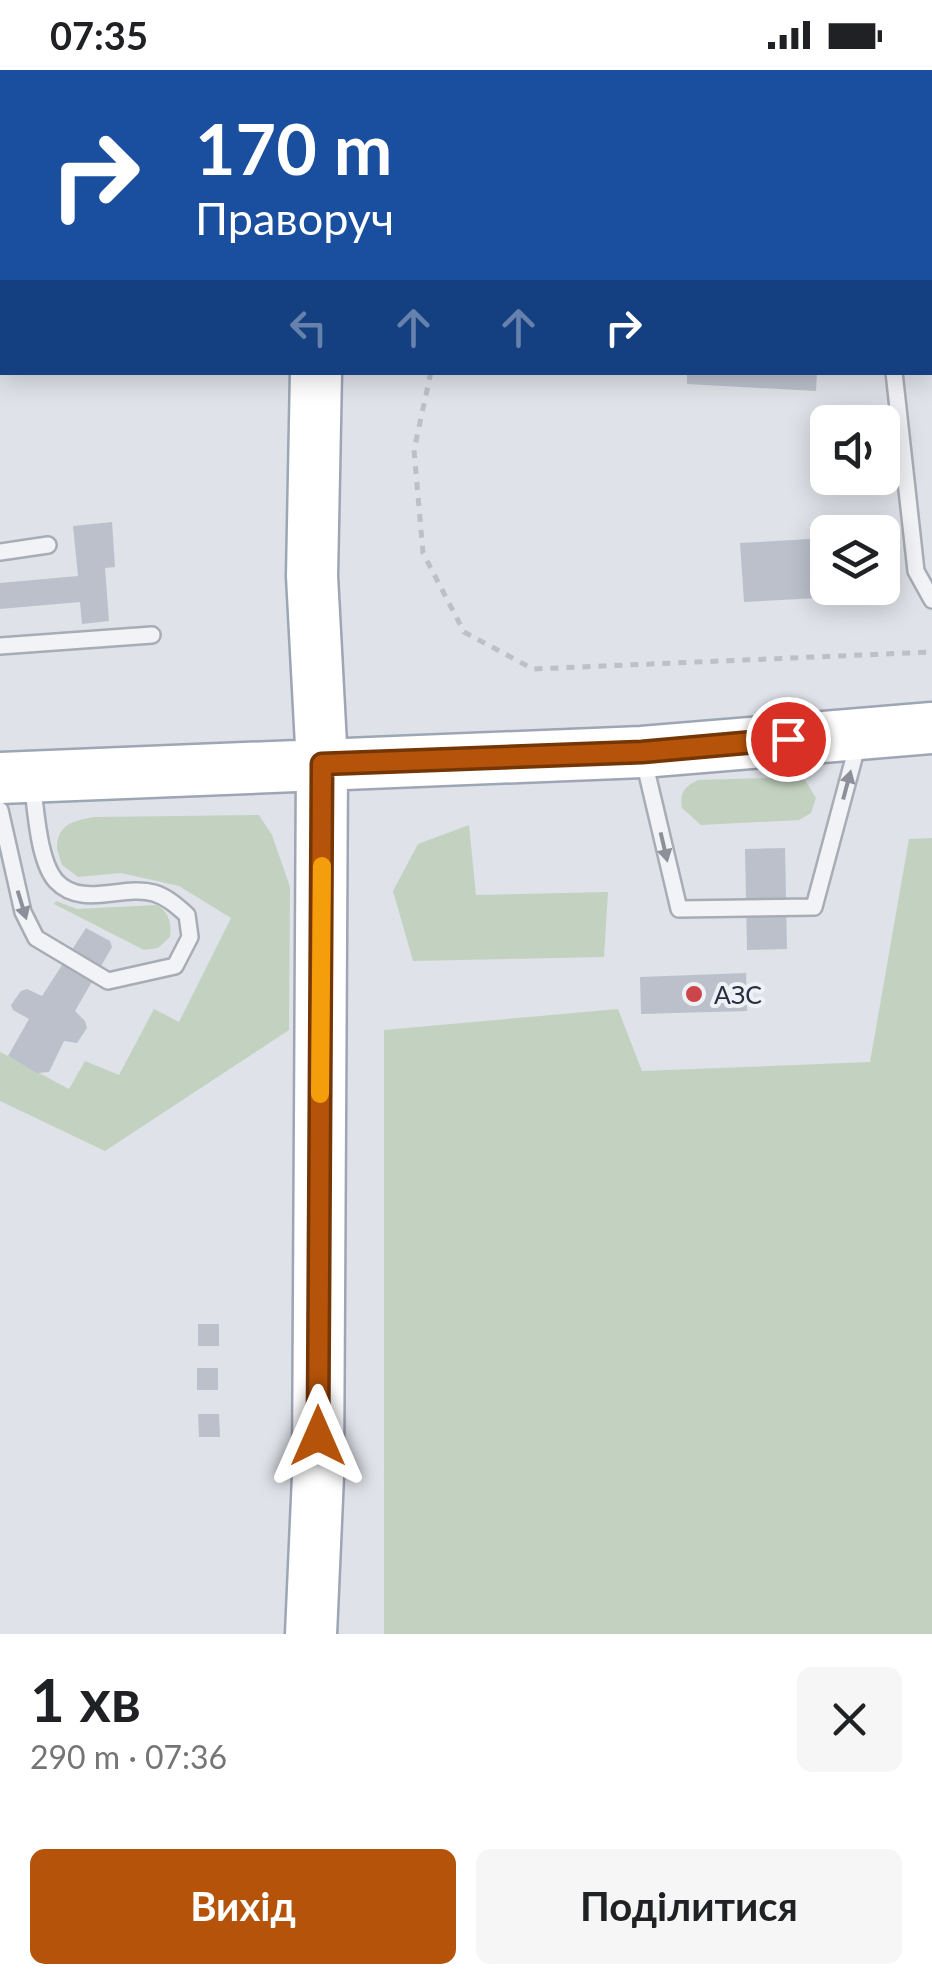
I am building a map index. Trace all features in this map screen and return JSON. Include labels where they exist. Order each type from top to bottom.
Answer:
[{"type":"main road","points":[[311,1634],[318,1476],[322,764],[312,576],[316,375]]},
{"type":"main road","points":[[10,788],[322,764],[642,752],[932,728]]},
{"type":"lane","points":[[894,375],[916,571],[932,600]]},
{"type":"lane","points":[[0,552],[48,545]]},
{"type":"lane","points":[[0,646],[152,635]]},
{"type":"lane","points":[[642,752],[680,909],[814,907],[861,733]]},
{"type":"lane","points":[[10,788],[42,846],[55,880],[77,894],[151,892],[168,899],[187,915],[190,937],[175,966],[108,981],[36,938],[23,912],[10,788]]},
{"type":"path","points":[[430,375],[414,450],[423,552],[464,632],[533,669],[932,652]]},
{"type":"green space","points":[[698,780],[805,780],[816,798],[811,813],[799,820],[701,825],[682,808],[684,791]]},
{"type":"green space","points":[[259,815],[272,835],[290,887],[289,1030],[105,1151],[0,1101],[0,1052],[69,1089],[85,1061],[119,1075],[154,1009],[179,1022],[231,918],[179,886],[121,873],[78,877],[62,865],[57,849],[63,829],[94,817]]},
{"type":"green space","points":[[469,825],[476,895],[608,892],[604,957],[413,961],[393,891],[418,844]]},
{"type":"green space","points":[[932,838],[932,1634],[384,1634],[384,1030],[618,1009],[642,1071],[870,1062],[909,839]]},
{"type":"green space","points":[[56,901],[77,909],[157,905],[169,919],[170,937],[158,948],[144,950],[54,904]]},
{"type":"building","points":[[687,375],[817,375],[816,391],[687,384]]},
{"type":"building","points":[[112,522],[115,567],[105,568],[109,621],[82,624],[80,602],[0,609],[0,583],[78,576],[73,526]]},
{"type":"building","points":[[810,539],[810,598],[744,602],[740,543]]},
{"type":"building","points":[[785,848],[787,949],[747,950],[745,849]]},
{"type":"building","points":[[86,928],[110,941],[112,947],[75,1011],[87,1028],[77,1043],[64,1041],[49,1072],[37,1073],[8,1056],[29,1019],[11,1005],[27,989],[42,996]]},
{"type":"building","name":"АЗС","points":[[746,973],[747,1011],[641,1014],[640,977]]},
{"type":"building","points":[[198,1324],[219,1324],[219,1346],[198,1346]]},
{"type":"building","points":[[197,1368],[218,1368],[218,1390],[197,1390]]},
{"type":"building","points":[[198,1414],[219,1414],[220,1437],[199,1437]]},
{"type":"slow traffic","points":[[320,1094],[322,866]]},
{"type":"place","name":"АЗС","points":[[694,994]]},
{"type":"route","points":[[318,1436],[322,764],[642,752],[788,739]]}]
